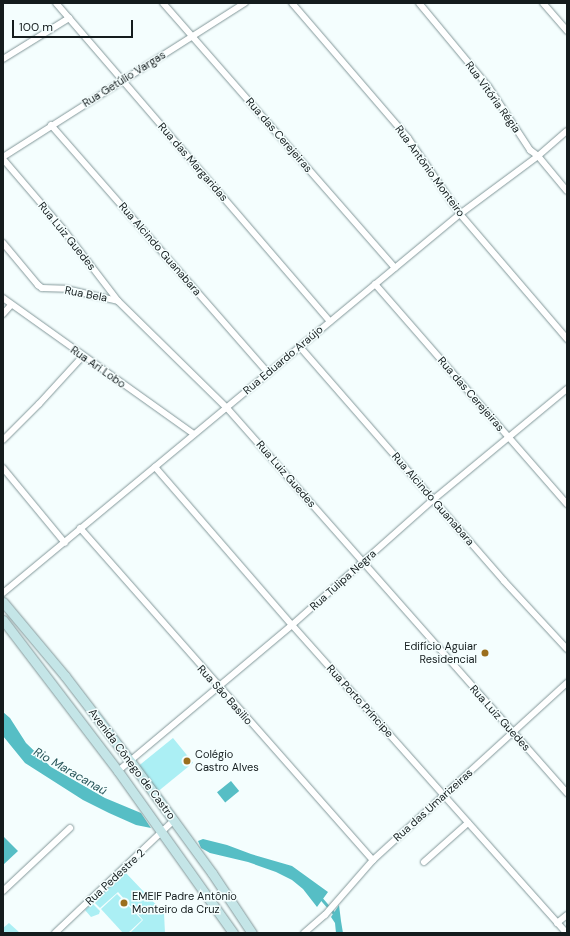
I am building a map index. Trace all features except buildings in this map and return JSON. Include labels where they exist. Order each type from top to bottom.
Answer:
[{"type":"main road","name":"Avenida Cônego de Castro","points":[[3,602],[65,676],[131,762],[174,820],[252,933]]},
{"type":"main road","name":"Avenida Cônego de Castro","points":[[3,620],[118,771],[233,933]]},
{"type":"street","name":"Rua das Margaridas","points":[[56,3],[330,321]]},
{"type":"street","name":"Rua das Cerejeiras","points":[[163,3],[192,38],[395,268]]},
{"type":"street","name":"Rua Getúlio Vargas","points":[[3,158],[51,125],[192,38],[245,3]]},
{"type":"street","name":"Rua Antônio Monteiro","points":[[292,3],[408,138],[460,214],[567,340]]},
{"type":"street","name":"Rua Vitória Régia","points":[[419,3],[488,86],[530,150],[538,156],[567,191]]},
{"type":"street","points":[[543,3],[567,31]]},
{"type":"street","points":[[3,59],[69,18]]},
{"type":"street","name":"Rua Alcindo Guanabara","points":[[51,125],[268,373]]},
{"type":"street","name":"Rua Eduardo Araújo","points":[[3,593],[460,214],[538,156],[567,131]]},
{"type":"street","name":"Rua Luiz Guedes","points":[[3,158],[63,229],[118,300],[227,408],[567,793]]},
{"type":"street","name":"Rua Bela","points":[[3,242],[42,288],[66,288],[118,300]]},
{"type":"street","name":"Rua das Cerejeiras","points":[[375,284],[567,504]]},
{"type":"street","name":"Rua Ari Lobo","points":[[3,298],[194,434]]},
{"type":"street","points":[[3,314],[11,305]]},
{"type":"street","name":"Rua Alcindo Guanabara","points":[[300,347],[504,581],[567,649]]},
{"type":"street","points":[[3,440],[39,404],[83,356]]},
{"type":"street","name":"Rua Tulipa Negra","points":[[118,771],[131,762],[219,688],[434,499],[567,389]]},
{"type":"street","name":"Rua Porto Príncipe","points":[[155,467],[292,625],[566,933]]},
{"type":"street","points":[[3,468],[65,543]]},
{"type":"street","name":"Rua São Basilio","points":[[80,528],[219,688],[373,860]]},
{"type":"street","name":"Rua das Umarizeiras","points":[[304,933],[325,915],[373,860],[567,683]]},
{"type":"street","name":"Rua Pedestre 2","points":[[55,933],[174,820]]},
{"type":"street","points":[[424,862],[468,823]]},
{"type":"street","points":[[3,891],[70,828]]},
{"type":"street","points":[[557,923],[567,915]]},
{"type":"shaded area","name":"Rio Maracanaú","points":[[3,712],[10,718],[26,743],[51,767],[105,798],[141,813],[151,828],[136,825],[83,800],[25,763],[3,736]]},
{"type":"shaded area","points":[[173,738],[193,763],[158,791],[138,766]]},
{"type":"shaded area","points":[[231,781],[239,791],[225,802],[217,792]]},
{"type":"shaded area","points":[[3,836],[18,851],[3,865]]},
{"type":"shaded area","points":[[203,839],[227,845],[292,866],[328,892],[317,907],[303,889],[292,880],[276,872],[248,862],[210,853],[201,848],[198,841]]},
{"type":"shaded area","points":[[125,872],[164,913],[165,933],[130,933],[143,920],[118,892],[100,908],[94,902]]},
{"type":"shaded area","points":[[117,894],[142,920],[128,933],[123,933],[101,909]]},
{"type":"shaded area","points":[[92,903],[100,911],[99,914],[91,917],[85,910]]},
{"type":"shaded area","points":[[339,905],[343,933],[336,933],[335,923],[331,917]]},
{"type":"shaded area","points":[[9,923],[20,933],[3,933],[3,928]]},
{"type":"waterway","name":"Rio Maracanaú","points":[[321,898],[336,915]]},
{"type":"place","name":"Edifício Aguiar Residencial","points":[[485,653]]},
{"type":"place","name":"Colégio Castro Alves","points":[[187,761]]},
{"type":"place","name":"EMEIF Padre Antônio Monteiro da Cruz","points":[[124,903]]}]
